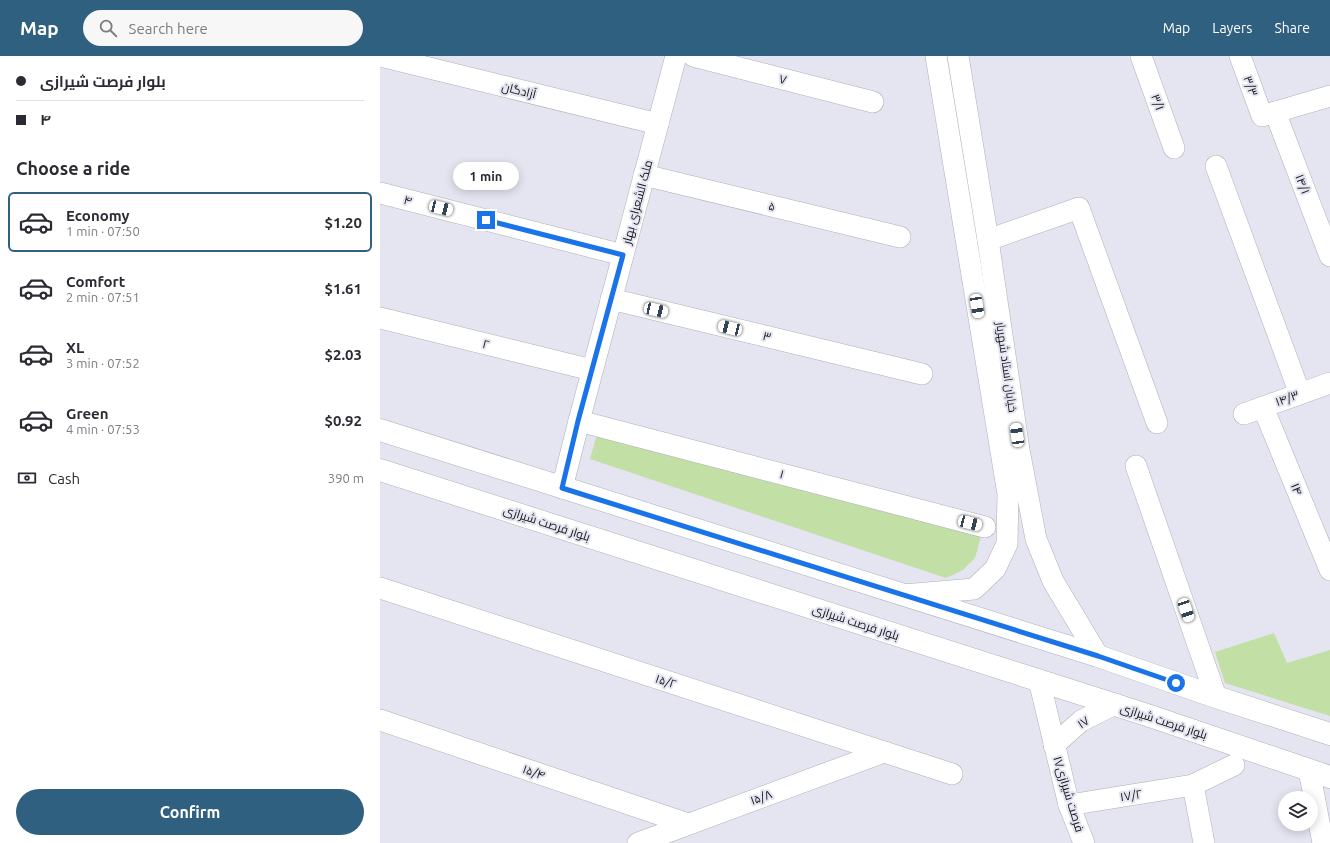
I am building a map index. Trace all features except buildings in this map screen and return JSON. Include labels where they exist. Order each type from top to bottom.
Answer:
[{"type":"main road","points":[[380,430],[1098,656],[1216,697],[1330,734]]},
{"type":"main road","name":"بلوار فرصت شیرازی","points":[[380,470],[1115,704],[1330,777]]},
{"type":"street","name":"ملک الشعرای بهار","points":[[562,488],[578,421],[676,56]]},
{"type":"street","name":"۷","points":[[693,56],[873,102]]},
{"type":"street","name":"خیابان استاد شهریار","points":[[904,595],[974,589],[995,569],[1008,544],[1008,494],[936,56]]},
{"type":"street","name":"خیابان استاد شهریار","points":[[958,56],[988,240],[1019,450],[1036,539],[1053,581],[1098,656]]},
{"type":"street","name":"۳/۱","points":[[1141,56],[1174,148]]},
{"type":"street","name":"۳/۳","points":[[1240,56],[1269,114]]},
{"type":"street","name":"آزادگان","points":[[393,57],[658,124]]},
{"type":"street","points":[[1269,114],[1330,96]]},
{"type":"street","name":"۱۴/۱","points":[[1269,114],[1330,256]]},
{"type":"street","points":[[1216,166],[1300,394]]},
{"type":"street","name":"۵","points":[[644,175],[900,237]]},
{"type":"street","name":"۴","points":[[380,193],[623,255]]},
{"type":"street","points":[[988,240],[1078,208],[1157,423]]},
{"type":"street","name":"۳","points":[[611,299],[922,374]]},
{"type":"street","name":"۲","points":[[380,318],[592,370]]},
{"type":"street","name":"۱۴/۳","points":[[1254,410],[1330,383]]},
{"type":"street","name":"۱۴","points":[[1254,410],[1330,570]]},
{"type":"street","name":"۱","points":[[578,421],[985,527]]},
{"type":"street","points":[[1136,466],[1216,697]]},
{"type":"street","name":"۱۵/۲","points":[[380,588],[952,774]]},
{"type":"street","name":"۱۷فرصت شیرازی","points":[[1039,680],[1069,805],[1084,843]]},
{"type":"street","name":"۱۷","points":[[1054,745],[1081,721],[1115,704]]},
{"type":"street","name":"۱۵/۴","points":[[380,720],[688,824]]},
{"type":"street","name":"۱۵/۸","points":[[638,843],[884,752]]},
{"type":"street","name":"۱۷/۲","points":[[1069,805],[1193,785],[1234,765]]},
{"type":"street","points":[[1309,770],[1323,843]]},
{"type":"street","points":[[1193,785],[1204,843]]},
{"type":"green space","points":[[597,434],[981,536],[975,558],[963,570],[946,578],[590,459]]},
{"type":"green space","points":[[1274,633],[1287,663],[1330,650],[1330,716],[1225,683],[1215,652]]},
{"type":"route","points":[[486,220],[623,255],[578,421],[562,488],[1098,656],[1176,683]]}]
